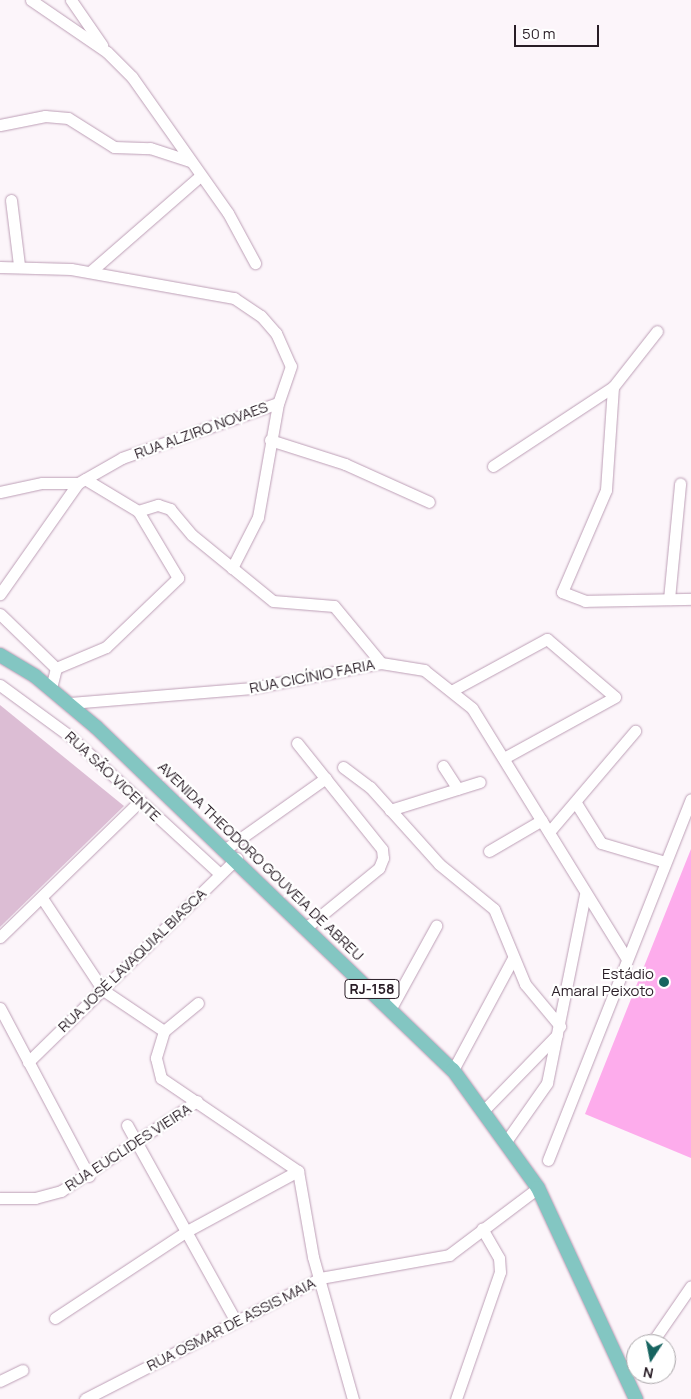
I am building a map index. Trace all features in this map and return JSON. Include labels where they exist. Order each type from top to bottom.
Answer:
[{"type":"main road","name":"AVENIDA THEODORO GOUVEIA DE ABREU","points":[[0,655],[51,688],[70,703],[232,853],[453,1070],[485,1109],[538,1188],[626,1379]]},
{"type":"main road","name":"AVENIDA THEODORO GOUVEIA DE ABREU","points":[[628,1384],[636,1399]]},
{"type":"street","points":[[71,0],[107,52],[147,95],[190,162],[228,213],[255,263]]},
{"type":"street","points":[[34,2],[107,52]]},
{"type":"street","points":[[0,125],[45,116],[68,118],[114,147],[150,148],[190,162]]},
{"type":"street","points":[[90,272],[200,176]]},
{"type":"street","points":[[11,200],[19,265]]},
{"type":"street","name":"RUA ALZIRO NOVAES","points":[[0,267],[19,265],[90,272],[244,303],[261,316],[288,354],[291,375],[278,403],[182,434],[81,481]]},
{"type":"street","points":[[493,466],[613,387],[657,331]]},
{"type":"street","points":[[613,387],[606,490],[562,592],[580,600],[691,599]]},
{"type":"street","points":[[232,568],[258,517],[278,403]]},
{"type":"street","points":[[270,440],[345,464],[428,502]]},
{"type":"street","points":[[0,594],[81,481]]},
{"type":"street","points":[[0,492],[42,483],[81,481],[138,511],[176,569],[177,581],[106,648],[56,668]]},
{"type":"street","points":[[668,599],[680,484]]},
{"type":"street","points":[[138,511],[158,505],[170,509],[192,535],[273,601],[334,606],[381,663]]},
{"type":"street","points":[[0,614],[56,668]]},
{"type":"street","points":[[453,690],[547,639],[615,697],[504,758]]},
{"type":"street","name":"RUA CICÍNIO FARIA","points":[[70,703],[252,688],[381,663],[424,670],[453,690],[472,708],[542,820],[585,895],[626,957]]},
{"type":"street","points":[[51,688],[56,668]]},
{"type":"street","name":"RUA SÃO VICENTE","points":[[0,685],[72,737],[139,802],[220,874]]},
{"type":"street","points":[[549,832],[576,803],[635,731]]},
{"type":"street","points":[[297,743],[382,849],[384,858],[379,868],[308,926]]},
{"type":"street","points":[[443,766],[458,789]]},
{"type":"street","points":[[343,767],[390,810],[421,847],[494,909],[525,984],[558,1030]]},
{"type":"street","name":"RUA JOSÉ LAVAQUIAL BIASCA","points":[[28,1062],[220,874],[232,853],[326,778]]},
{"type":"street","points":[[390,810],[480,782]]},
{"type":"street","points":[[548,1160],[626,957],[691,799]]},
{"type":"street","points":[[0,937],[139,802]]},
{"type":"street","points":[[576,803],[601,843],[665,862]]},
{"type":"street","points":[[489,851],[542,820]]},
{"type":"street","points":[[507,1140],[547,1083],[585,895]]},
{"type":"street","points":[[42,898],[103,990],[164,1031]]},
{"type":"street","points":[[391,1008],[436,926]]},
{"type":"street","points":[[453,1070],[513,958]]},
{"type":"street","points":[[198,1003],[164,1031],[156,1069],[197,1102],[298,1171],[320,1278],[353,1399]]},
{"type":"street","points":[[0,1008],[90,1176]]},
{"type":"street","points":[[485,1109],[558,1030]]},
{"type":"street","name":"RUA EUCLIDES VIEIRA","points":[[0,1198],[48,1196],[90,1176],[137,1141],[197,1102]]},
{"type":"street","points":[[127,1125],[236,1322]]},
{"type":"street","points":[[55,1318],[187,1231],[298,1171]]},
{"type":"street","name":"RUA OSMAR DE ASSIS MAIA","points":[[85,1399],[320,1278],[449,1255],[482,1228],[538,1188]]},
{"type":"street","points":[[456,1399],[500,1272],[499,1258],[482,1228]]},
{"type":"street","points":[[658,1334],[691,1286]]},
{"type":"street","points":[[0,1381],[23,1370]]},
{"type":"shaded area","name":"Estádio Amaral Peixoto","points":[[691,849],[691,1158],[585,1114]]},
{"type":"building","points":[[0,705],[124,806],[0,927]]},
{"type":"place","name":"Estádio Amaral Peixoto","points":[[664,982]]}]
